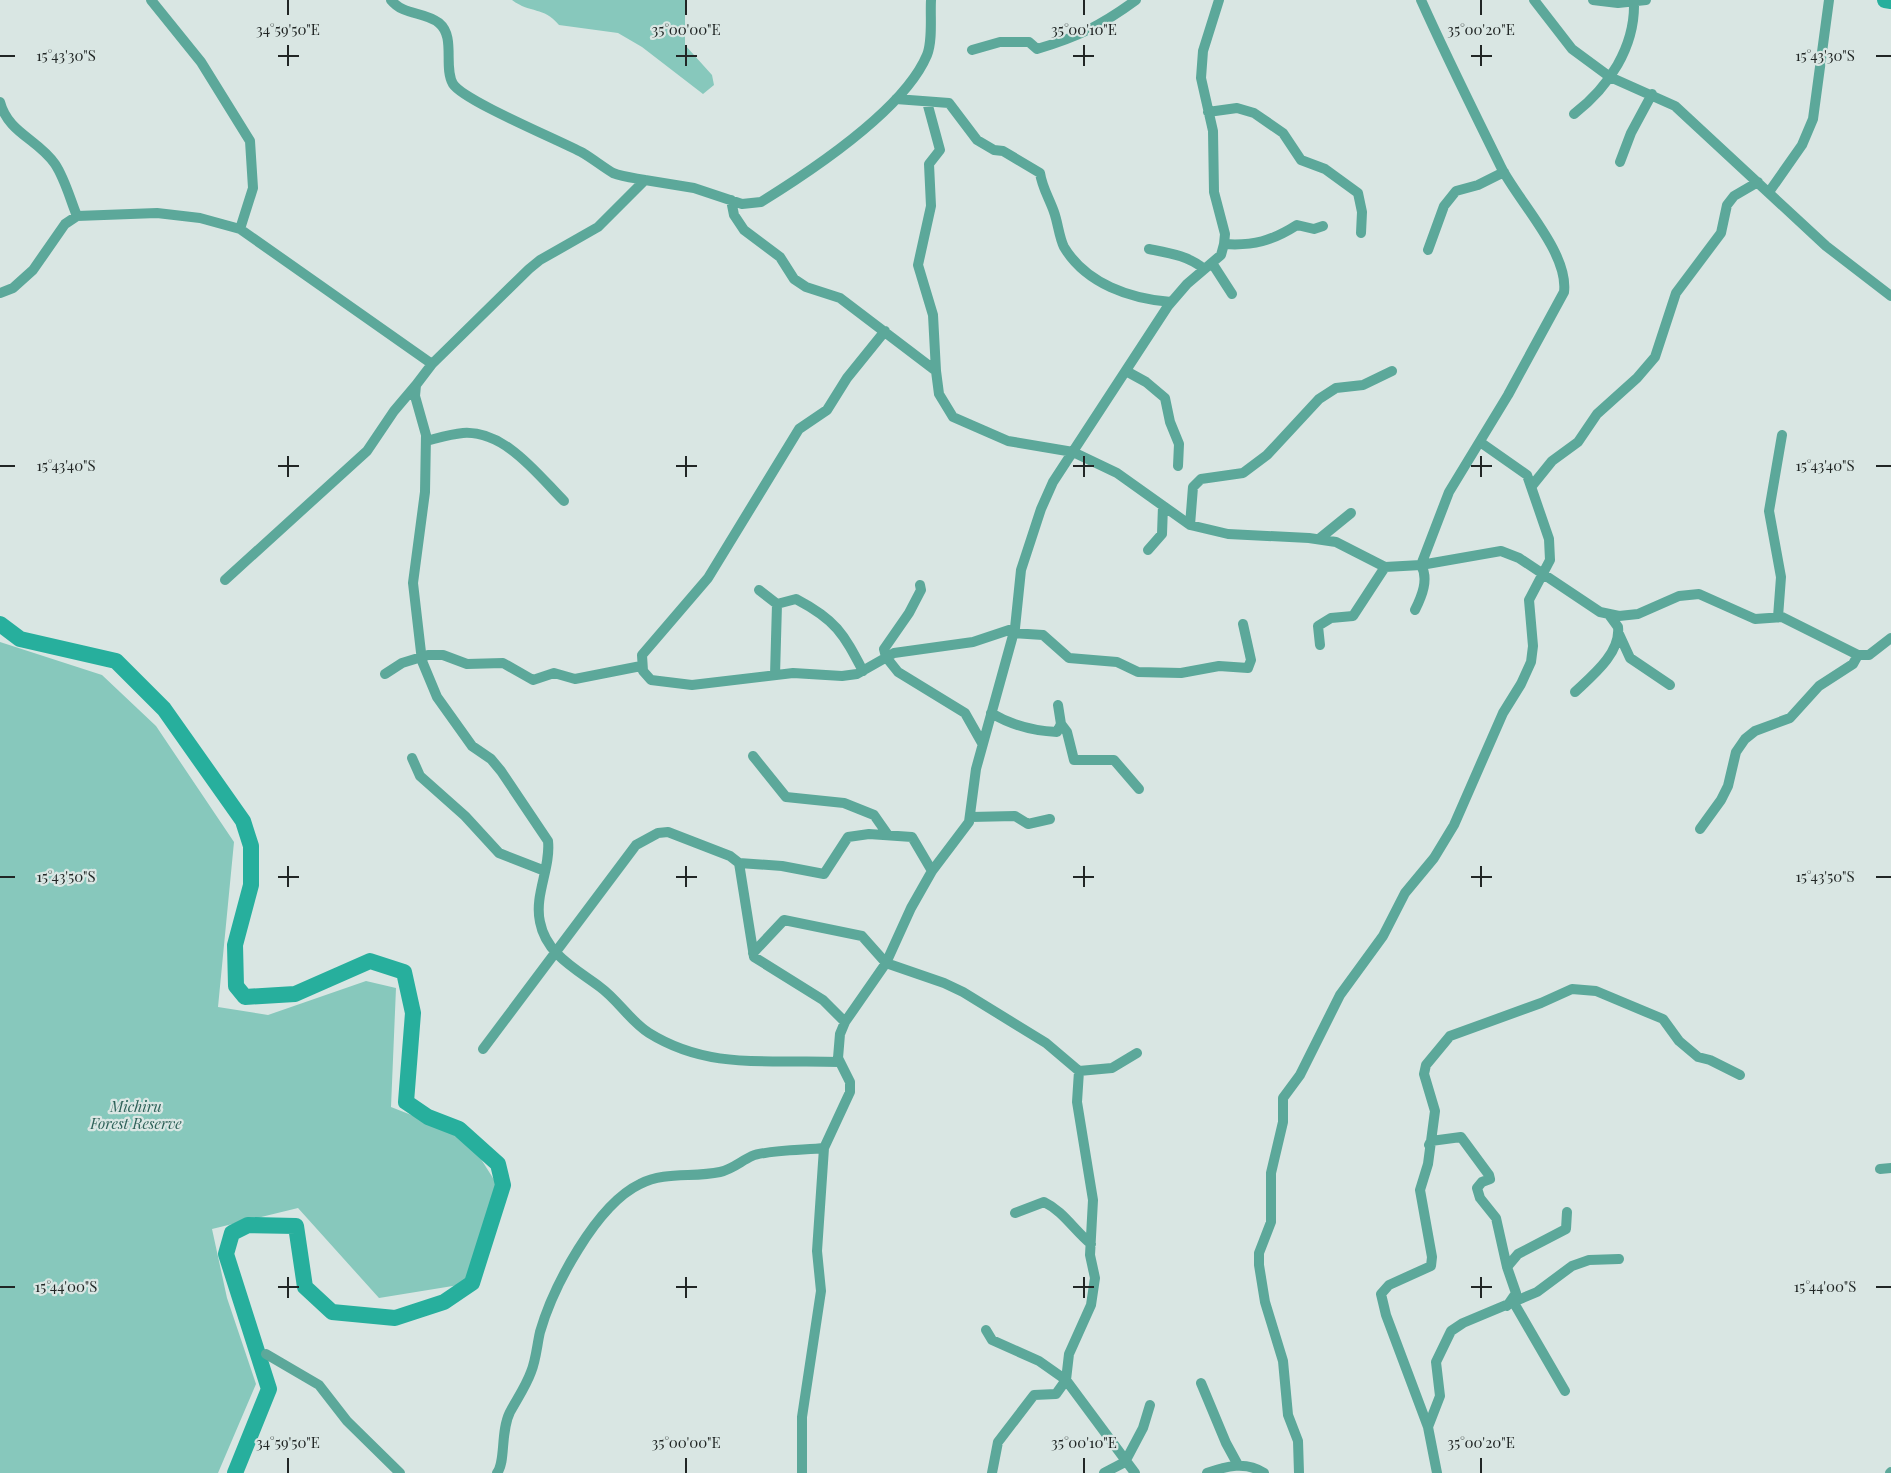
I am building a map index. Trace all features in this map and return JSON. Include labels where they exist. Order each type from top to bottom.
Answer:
[{"type":"street","points":[[151,0],[201,62],[250,141],[253,189],[240,229]]},
{"type":"street","points":[[391,0],[403,11],[439,22],[446,30],[453,84],[462,93],[503,116],[536,129],[585,154],[613,172],[694,188],[750,204],[771,196],[819,166],[896,99],[928,53],[931,0]]},
{"type":"street","points":[[972,50],[1000,42],[1029,42],[1037,49],[1108,22],[1136,0]]},
{"type":"street","points":[[802,1473],[802,1417],[822,1291],[817,1251],[825,1148],[850,1092],[850,1082],[839,1062],[838,1044],[845,1022],[886,963],[911,908],[932,871],[967,828],[971,817],[976,769],[982,743],[1014,631],[1021,570],[1041,509],[1053,482],[1171,302],[1221,255],[1225,234],[1214,192],[1215,155],[1201,78],[1201,59],[1219,0]]},
{"type":"street","points":[[1421,0],[1503,172],[1548,243],[1563,273],[1565,283],[1564,292],[1480,442],[1449,492],[1421,565]]},
{"type":"street","points":[[1536,0],[1572,49],[1610,77],[1675,106],[1826,246],[1891,296]]},
{"type":"street","points":[[1593,0],[1634,3],[1646,0]]},
{"type":"street","points":[[1769,192],[1802,145],[1813,119],[1829,0]]},
{"type":"street","points":[[1574,114],[1594,97],[1610,77],[1633,31],[1634,3]]},
{"type":"street","points":[[1620,162],[1631,133],[1652,94]]},
{"type":"street","points":[[896,99],[950,103],[977,140],[994,150],[1003,151],[1022,165],[1040,173],[1041,186],[1047,191],[1063,245],[1076,263],[1112,288],[1148,300],[1171,302]]},
{"type":"street","points":[[0,102],[7,121],[18,133],[39,146],[55,165],[78,216]]},
{"type":"street","points":[[927,102],[940,150],[929,164],[931,206],[918,265],[933,315],[939,394],[953,417],[1008,441],[1072,452],[1117,473],[1190,525],[1228,534],[1336,542],[1385,567],[1421,565],[1501,551],[1511,554],[1600,612],[1610,616],[1638,614],[1690,594],[1699,594],[1755,619],[1778,617],[1792,621],[1858,655],[1869,655],[1891,638]]},
{"type":"street","points":[[1208,112],[1243,108],[1283,133],[1301,160],[1325,169],[1358,193],[1362,212],[1361,232]]},
{"type":"street","points":[[1428,249],[1444,206],[1456,191],[1478,185],[1503,172]]},
{"type":"street","points":[[225,579],[367,451],[393,411],[432,364],[534,264],[598,227],[645,180]]},
{"type":"street","points":[[1531,487],[1552,460],[1578,442],[1597,414],[1637,378],[1655,357],[1676,293],[1721,233],[1727,205],[1734,196],[1758,182]]},
{"type":"street","points":[[731,200],[734,215],[744,230],[780,257],[794,279],[806,287],[840,298],[936,371]]},
{"type":"street","points":[[0,293],[13,288],[33,270],[65,224],[78,216],[158,213],[200,218],[240,229],[432,364]]},
{"type":"street","points":[[1224,244],[1246,246],[1265,242],[1297,225],[1314,229],[1323,226]]},
{"type":"street","points":[[1149,249],[1180,256],[1208,266],[1232,294]]},
{"type":"street","points":[[885,331],[847,378],[828,410],[799,429],[708,578],[642,656],[641,666],[651,680],[692,685],[775,675],[817,673],[842,676],[863,671],[886,657],[904,651],[974,642],[1014,631],[1043,635],[1069,658],[1117,662],[1138,672],[1181,673],[1219,666],[1248,668],[1251,660],[1243,624]]},
{"type":"street","points":[[1126,370],[1146,382],[1165,398],[1170,422],[1179,444],[1178,466]]},
{"type":"street","points":[[1190,525],[1194,487],[1201,479],[1243,473],[1267,455],[1319,399],[1336,388],[1363,385],[1392,371]]},
{"type":"street","points":[[416,385],[415,396],[420,407],[426,441],[425,492],[413,583],[422,657],[437,697],[447,714],[472,746],[490,759],[501,771],[548,841],[539,920],[544,938],[556,954],[609,994],[647,1032],[682,1051],[747,1061],[839,1062]]},
{"type":"street","points":[[426,441],[464,433],[493,439],[520,456],[564,501]]},
{"type":"street","points":[[1778,617],[1781,577],[1769,511],[1782,435]]},
{"type":"street","points":[[1299,1473],[1298,1441],[1288,1415],[1283,1360],[1265,1302],[1259,1265],[1259,1253],[1271,1222],[1271,1173],[1283,1122],[1282,1098],[1300,1075],[1341,995],[1383,936],[1405,893],[1434,858],[1454,825],[1494,733],[1531,662],[1533,646],[1529,600],[1550,560],[1549,539],[1527,475],[1480,442]]},
{"type":"street","points":[[1148,550],[1162,534],[1163,506]]},
{"type":"street","points":[[1319,539],[1351,513]]},
{"type":"street","points":[[1415,609],[1424,586],[1425,572],[1421,565]]},
{"type":"street","points":[[1320,645],[1318,626],[1331,618],[1353,616],[1385,567]]},
{"type":"street","points":[[920,585],[921,590],[909,613],[884,649],[886,657],[898,672],[965,713],[982,743]]},
{"type":"street","points":[[759,590],[777,604]]},
{"type":"street","points":[[777,604],[796,599],[820,611],[842,631],[863,671]]},
{"type":"street","points":[[775,675],[777,604]]},
{"type":"street","points":[[1610,616],[1630,658],[1670,685]]},
{"type":"street","points":[[1575,692],[1597,671],[1615,647],[1619,634]]},
{"type":"street","points":[[385,674],[402,663],[422,657],[443,655],[467,664],[503,663],[533,680],[554,673],[575,679],[641,666]]},
{"type":"street","points":[[1700,829],[1728,786],[1736,752],[1745,739],[1755,731],[1790,718],[1819,686],[1853,664],[1858,655]]},
{"type":"street","points":[[1058,705],[1061,724],[1067,732],[1074,760],[1114,760],[1138,789]]},
{"type":"street","points":[[991,713],[1005,722],[1036,731],[1057,732],[1061,724]]},
{"type":"street","points":[[753,756],[786,797],[844,803],[874,815],[888,835]]},
{"type":"street","points":[[412,758],[420,776],[465,816],[499,853],[545,871]]},
{"type":"street","points":[[971,817],[1015,816],[1028,824],[1050,819]]},
{"type":"street","points":[[483,1049],[636,845],[649,837],[669,832],[730,856],[739,863],[782,866],[824,874],[848,837],[869,834],[912,837],[932,871]]},
{"type":"street","points":[[739,863],[754,957],[768,968],[824,1000],[845,1022]]},
{"type":"street","points":[[753,953],[784,920],[862,936],[886,963],[963,992],[1046,1043],[1079,1071],[1112,1068],[1137,1053]]},
{"type":"street","points":[[1437,1473],[1428,1427],[1386,1315],[1381,1294],[1389,1285],[1431,1266],[1432,1257],[1420,1190],[1428,1164],[1435,1111],[1424,1074],[1426,1065],[1450,1036],[1541,1004],[1572,989],[1596,991],[1663,1019],[1679,1041],[1698,1057],[1710,1060],[1740,1075]]},
{"type":"street","points":[[992,1473],[998,1442],[1034,1395],[1056,1394],[1066,1380],[1069,1354],[1091,1305],[1095,1278],[1090,1244],[1094,1200],[1077,1102],[1079,1071]]},
{"type":"street","points":[[1432,1129],[1440,1138]]},
{"type":"street","points":[[1429,1145],[1431,1141],[1440,1138],[1461,1137],[1489,1175],[1491,1179],[1482,1182],[1478,1188],[1480,1198],[1496,1218],[1506,1267],[1516,1293],[1510,1305]]},
{"type":"street","points":[[497,1473],[502,1463],[505,1422],[532,1371],[540,1331],[551,1303],[569,1266],[603,1216],[624,1193],[661,1176],[724,1171],[754,1155],[825,1148]]},
{"type":"street","points":[[1015,1213],[1044,1202],[1060,1209],[1072,1228],[1090,1244]]},
{"type":"street","points":[[1506,1267],[1518,1254],[1566,1229],[1567,1212]]},
{"type":"street","points":[[1428,1427],[1440,1396],[1434,1369],[1444,1341],[1451,1331],[1462,1323],[1537,1292],[1572,1266],[1589,1260],[1619,1259]]},
{"type":"street","points":[[1510,1305],[1565,1391]]},
{"type":"street","points":[[986,1330],[992,1340],[1039,1361],[1066,1380],[1135,1473]]},
{"type":"street","points":[[266,1354],[319,1385],[347,1420],[400,1473]]},
{"type":"street","points":[[1201,1383],[1226,1443],[1238,1465]]},
{"type":"street","points":[[1104,1473],[1125,1462],[1143,1428],[1150,1406]]},
{"type":"street","points":[[1207,1473],[1238,1465],[1254,1467],[1264,1473]]},
{"type":"green space","points":[[512,0],[685,0],[685,45],[712,75],[714,85],[703,94],[642,47],[618,33],[559,25],[548,15]]},
{"type":"green space","name":"Michiru Forest Reserve","points":[[0,642],[102,675],[156,726],[234,842],[218,1007],[268,1015],[366,981],[396,988],[391,1107],[467,1137],[498,1186],[465,1284],[379,1298],[298,1208],[212,1229],[227,1298],[256,1384],[218,1473],[0,1473]]},
{"type":"waterway","points":[[1885,0],[1891,1]]},
{"type":"waterway","points":[[0,624],[20,639],[116,661],[164,709],[243,821],[251,846],[251,885],[235,945],[236,986],[245,997],[295,994],[370,961],[404,972],[413,1013],[406,1102],[428,1117],[459,1129],[498,1164],[503,1185],[472,1283],[444,1302],[395,1318],[332,1312],[305,1287],[296,1226],[248,1225],[232,1233],[226,1254],[269,1389],[235,1473]]}]
